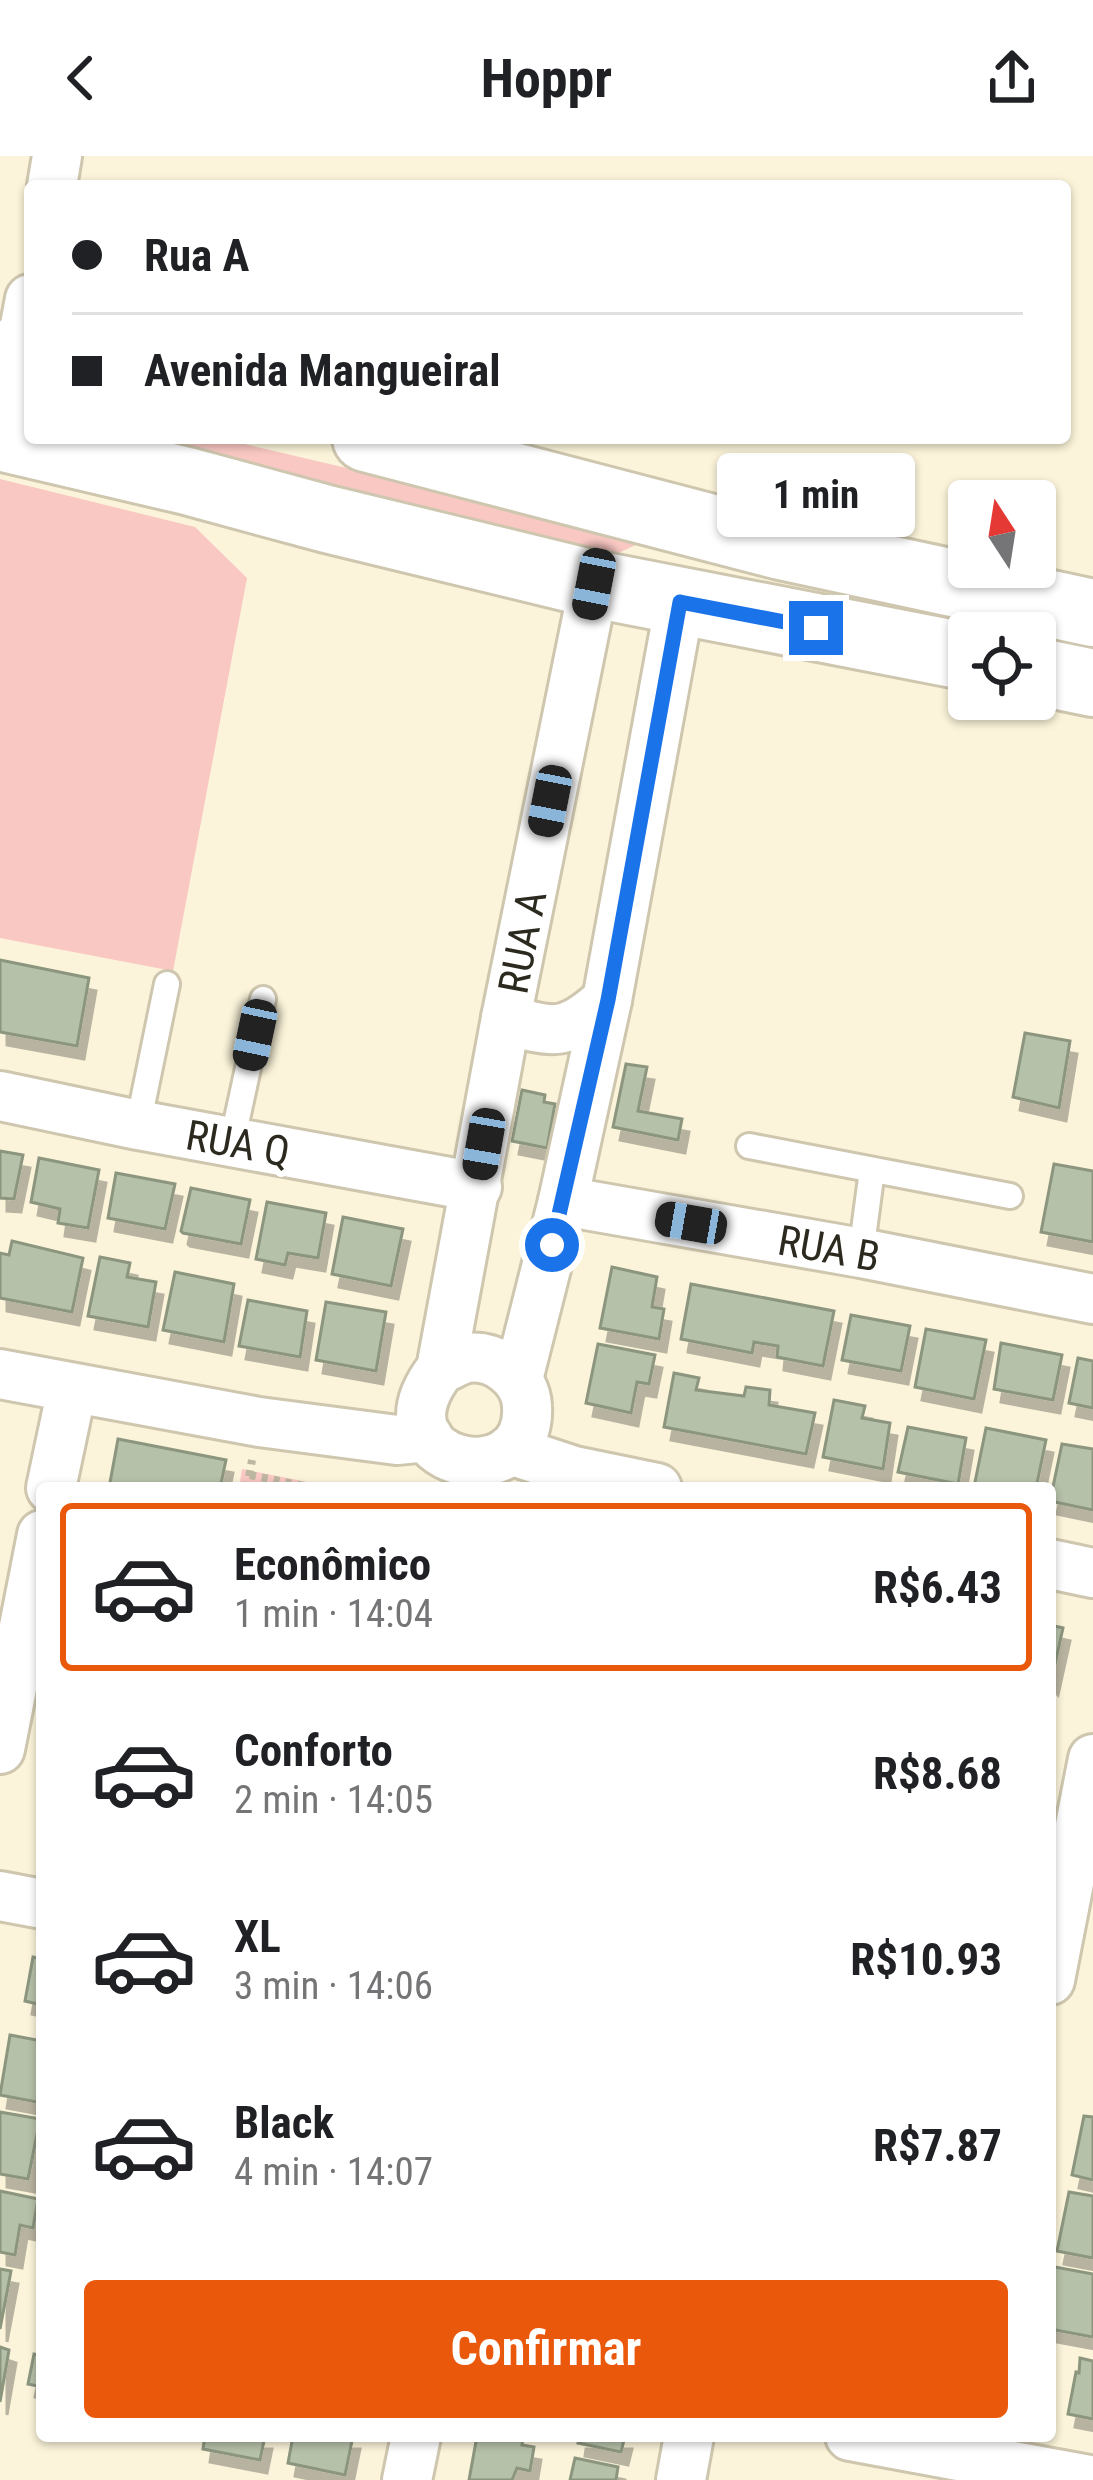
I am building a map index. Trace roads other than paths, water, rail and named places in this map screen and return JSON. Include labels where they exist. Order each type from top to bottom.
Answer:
[{"type":"street","points":[[126,444],[187,481],[327,519],[594,584],[948,653]]},
{"type":"street","points":[[389,444],[782,546],[1093,613]]},
{"type":"street","points":[[594,584],[644,561],[694,551],[782,546]]},
{"type":"street","name":"RUA A","points":[[428,1437],[421,1413],[423,1400],[441,1369],[594,584]]},
{"type":"street","points":[[518,1379],[608,1000],[680,602]]},
{"type":"street","points":[[1056,675],[1093,683]]},
{"type":"street","name":"RUA A","points":[[506,1018],[532,1028],[561,1029],[581,1024],[608,1000]]},
{"type":"street","name":"RUA Q","points":[[0,1096],[477,1187]]},
{"type":"street","name":"RUA B","points":[[563,1201],[1093,1299]]},
{"type":"street","points":[[0,1374],[259,1422],[397,1440],[428,1437],[442,1453],[461,1462],[487,1462],[510,1450],[525,1429],[528,1404],[518,1379],[496,1362],[468,1358],[441,1369]]},
{"type":"street","points":[[52,1482],[72,1389]]},
{"type":"street","points":[[510,1450],[628,1482]]},
{"type":"street","points":[[1056,1565],[1093,1573]]},
{"type":"street","points":[[0,1749],[29,1676],[36,1598]]},
{"type":"street","points":[[1056,1949],[1093,1759]]},
{"type":"street","points":[[0,1896],[36,1903]]},
{"type":"street","points":[[407,2480],[415,2442]]},
{"type":"street","points":[[681,2480],[688,2442]]},
{"type":"street","points":[[923,2442],[959,2445],[1089,2480]]},
{"type":"lane","points":[[138,1125],[167,984]]},
{"type":"lane","points":[[232,1142],[263,999]]},
{"type":"lane","points":[[748,1146],[1010,1196]]},
{"type":"lane","points":[[861,1253],[872,1170]]}]
